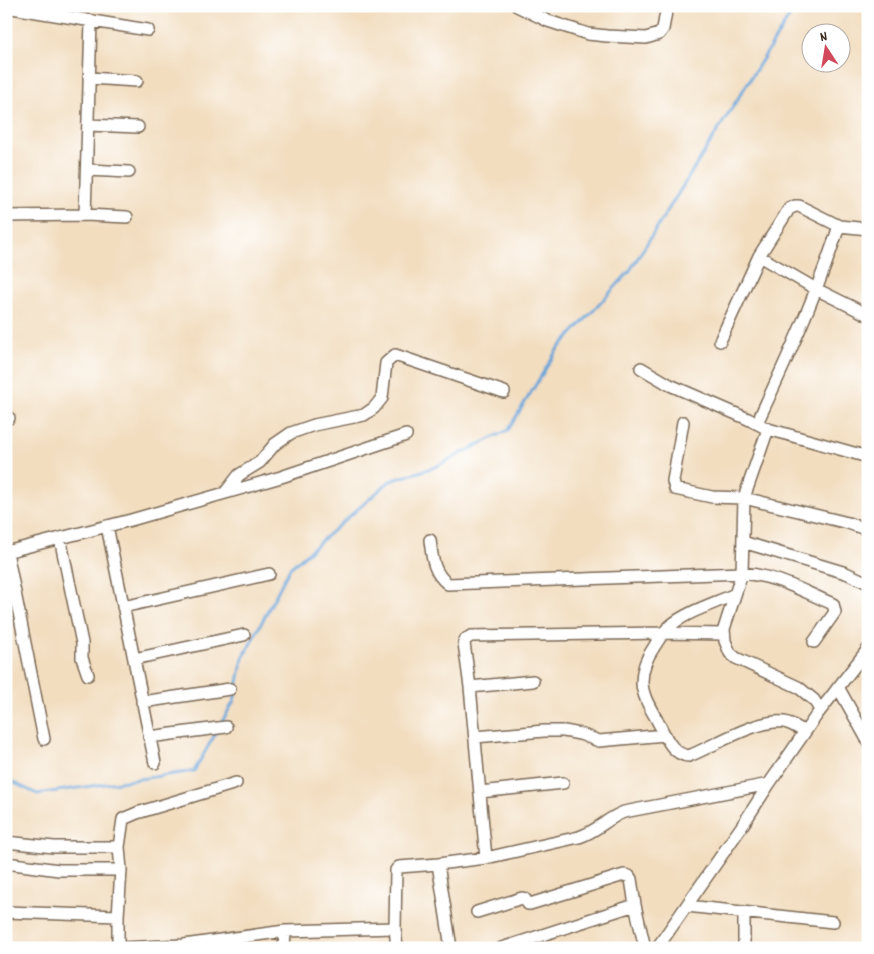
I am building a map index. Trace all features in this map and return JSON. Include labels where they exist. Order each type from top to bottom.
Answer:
[{"type":"street","points":[[517,6],[548,21],[588,34],[646,38],[659,34],[663,28],[668,6]]},
{"type":"street","points":[[6,7],[148,30]]},
{"type":"street","points":[[85,215],[91,22]]},
{"type":"street","points":[[89,78],[137,81]]},
{"type":"street","points":[[88,125],[138,127]]},
{"type":"street","points":[[87,170],[129,172]]},
{"type":"street","points":[[720,341],[759,256],[792,206],[799,206],[839,226],[868,229]]},
{"type":"street","points":[[6,216],[85,215],[127,217]]},
{"type":"street","points":[[757,423],[783,369],[816,289],[839,226]]},
{"type":"street","points":[[759,256],[816,289],[868,314]]},
{"type":"street","points":[[225,494],[239,475],[260,462],[274,444],[291,433],[314,425],[364,415],[374,408],[382,398],[386,363],[395,355],[504,392]]},
{"type":"street","points":[[640,368],[691,395],[757,423],[768,430],[868,457]]},
{"type":"street","points":[[683,422],[673,481],[676,489],[712,497],[744,498],[848,523],[868,530]]},
{"type":"street","points":[[768,430],[744,498],[742,573],[736,594],[727,614],[724,641],[730,653],[736,658],[798,687],[814,700],[820,710]]},
{"type":"street","points":[[44,739],[6,552],[225,494],[406,435]]},
{"type":"street","points":[[107,526],[155,763]]},
{"type":"street","points":[[60,538],[82,643],[82,658],[88,675]]},
{"type":"street","points":[[430,540],[436,571],[441,579],[448,584],[742,573],[760,574],[782,580],[833,604],[835,612],[814,642]]},
{"type":"street","points":[[743,542],[846,573],[868,583]]},
{"type":"street","points":[[123,607],[269,574]]},
{"type":"street","points":[[736,594],[681,618],[663,633],[646,658],[642,682],[644,694],[665,735],[676,752],[682,756],[689,756],[739,733],[769,723],[783,722],[805,732]]},
{"type":"street","points":[[486,858],[464,643],[466,639],[471,636],[724,634]]},
{"type":"street","points":[[134,659],[244,636]]},
{"type":"street","points":[[657,948],[820,710],[868,648]]},
{"type":"street","points":[[470,687],[533,681]]},
{"type":"street","points":[[838,687],[868,740]]},
{"type":"street","points":[[142,702],[230,689]]},
{"type":"street","points":[[149,737],[226,727]]},
{"type":"street","points":[[475,737],[564,731],[580,734],[599,741],[665,735]]},
{"type":"street","points":[[236,783],[123,819],[119,847],[121,870],[118,916],[120,948],[184,945],[285,931],[395,928]]},
{"type":"street","points":[[480,792],[563,783]]},
{"type":"street","points":[[397,948],[395,928],[396,870],[401,867],[486,858],[590,834],[618,814],[633,810],[769,784]]},
{"type":"street","points":[[6,842],[54,847],[119,847]]},
{"type":"street","points":[[6,863],[59,870],[121,870]]},
{"type":"street","points":[[438,864],[451,948]]},
{"type":"street","points":[[478,912],[522,898],[530,904],[624,875],[629,876],[645,948]]},
{"type":"street","points":[[502,948],[635,905]]},
{"type":"street","points":[[686,906],[833,922]]},
{"type":"street","points":[[6,912],[118,916]]},
{"type":"street","points":[[744,912],[744,948]]},
{"type":"street","points":[[284,948],[285,931]]},
{"type":"waterway","points":[[220,725],[234,701],[243,658],[290,568],[390,481],[435,467],[508,430],[557,350],[629,272],[796,6]]},
{"type":"waterway","points":[[6,779],[37,794],[194,771],[217,731]]}]
